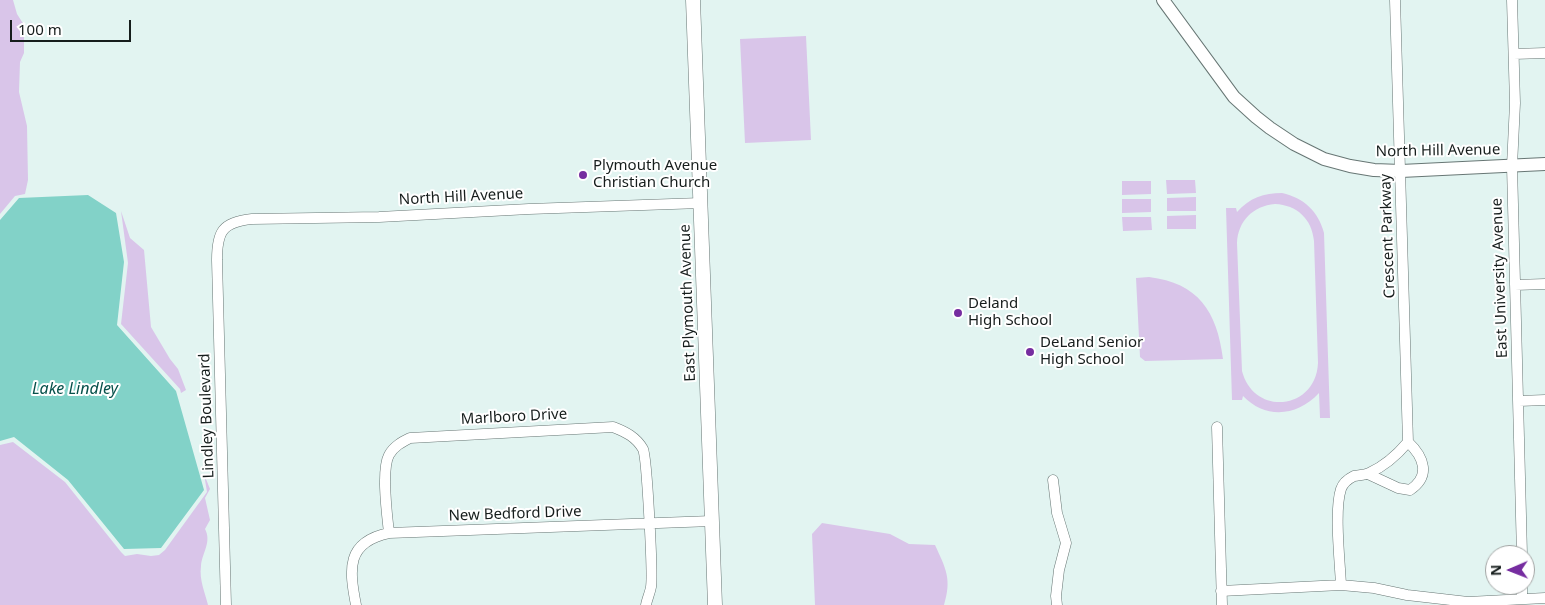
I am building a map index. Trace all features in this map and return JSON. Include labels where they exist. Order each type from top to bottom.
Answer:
[{"type":"main road","name":"East Plymouth Avenue","points":[[693,0],[715,605]]},
{"type":"street","name":"North Hill Avenue","points":[[1163,0],[1234,96],[1256,118],[1294,144],[1324,159],[1374,170],[1401,171],[1545,164]]},
{"type":"street","name":"Crescent Parkway","points":[[1395,0],[1408,442]]},
{"type":"street","name":"East University Avenue","points":[[1512,0],[1515,103],[1512,166],[1522,545]]},
{"type":"street","points":[[1514,54],[1545,53]]},
{"type":"street","name":"North Hill Avenue","points":[[226,228],[238,221],[252,219],[379,217],[700,203]]},
{"type":"street","name":"Lindley Boulevard","points":[[226,228],[220,234],[217,246],[226,605]]},
{"type":"street","points":[[1515,285],[1545,284]]},
{"type":"street","points":[[1519,401],[1545,400]]},
{"type":"street","name":"Marlboro Drive","points":[[388,533],[385,468],[389,455],[398,444],[410,438],[613,427],[635,438],[644,452],[652,586],[646,605]]},
{"type":"street","points":[[1217,427],[1222,605]]},
{"type":"street","points":[[1341,585],[1338,536],[1339,498],[1344,483],[1355,476],[1368,474],[1399,453],[1408,442],[1414,448],[1423,466],[1423,477],[1410,490],[1368,474]]},
{"type":"street","points":[[1053,480],[1057,513],[1066,543],[1059,570],[1056,596],[1057,605]]},
{"type":"street","name":"New Bedford Drive","points":[[356,605],[352,581],[354,555],[367,540],[388,533],[712,520]]},
{"type":"street","points":[[1221,591],[1341,585],[1468,602],[1545,598]]},
{"type":"shaded area","points":[[0,0],[13,0],[17,14],[24,25],[24,53],[20,62],[19,92],[27,126],[28,180],[25,194],[15,196],[0,214]]},
{"type":"shaded area","points":[[806,36],[811,140],[745,143],[740,39]]},
{"type":"shaded area","points":[[1166,180],[1195,180],[1196,193],[1167,194]]},
{"type":"shaded area","points":[[1122,181],[1151,181],[1151,194],[1122,195]]},
{"type":"shaded area","points":[[1275,193],[1290,195],[1303,202],[1314,212],[1324,233],[1330,418],[1320,418],[1319,393],[1301,407],[1281,412],[1261,409],[1243,396],[1242,400],[1232,400],[1226,208],[1236,208],[1237,212],[1252,200],[1263,195]],"holes":[[[1267,205],[1283,205],[1296,210],[1302,215],[1307,220],[1313,233],[1318,363],[1315,379],[1307,391],[1296,398],[1284,402],[1271,401],[1259,396],[1249,386],[1242,371],[1237,243],[1240,228],[1254,211]]]},
{"type":"shaded area","points":[[1196,197],[1196,211],[1167,211],[1167,198]]},
{"type":"shaded area","points":[[1122,199],[1151,199],[1151,212],[1122,213]]},
{"type":"shaded area","points":[[121,211],[130,238],[144,250],[151,327],[178,369],[186,390],[181,393],[180,389],[121,324],[128,263]]},
{"type":"shaded area","points":[[1196,215],[1196,229],[1167,229],[1167,216]]},
{"type":"shaded area","points":[[1122,217],[1151,217],[1152,230],[1123,231]]},
{"type":"shaded area","points":[[1149,277],[1166,280],[1180,286],[1202,302],[1216,327],[1223,359],[1145,361],[1140,357],[1136,278]]},
{"type":"shaded area","points":[[13,442],[65,482],[125,556],[137,554],[159,555],[165,550],[207,492],[204,474],[210,489],[205,498],[210,520],[205,529],[207,543],[201,571],[208,605],[0,605],[0,445]]},
{"type":"shaded area","points":[[822,523],[890,534],[909,544],[935,545],[947,574],[948,588],[944,605],[815,605],[812,534]]},
{"type":"water","name":"Lake Lindley","points":[[88,195],[116,213],[124,262],[117,325],[176,391],[204,490],[161,548],[124,549],[68,480],[14,437],[0,441],[0,220],[19,198]]},
{"type":"place","name":"Plymouth Avenue Christian Church","points":[[583,175]]},
{"type":"place","name":"Deland High School","points":[[958,313]]},
{"type":"place","name":"DeLand Senior High School","points":[[1030,352]]}]
